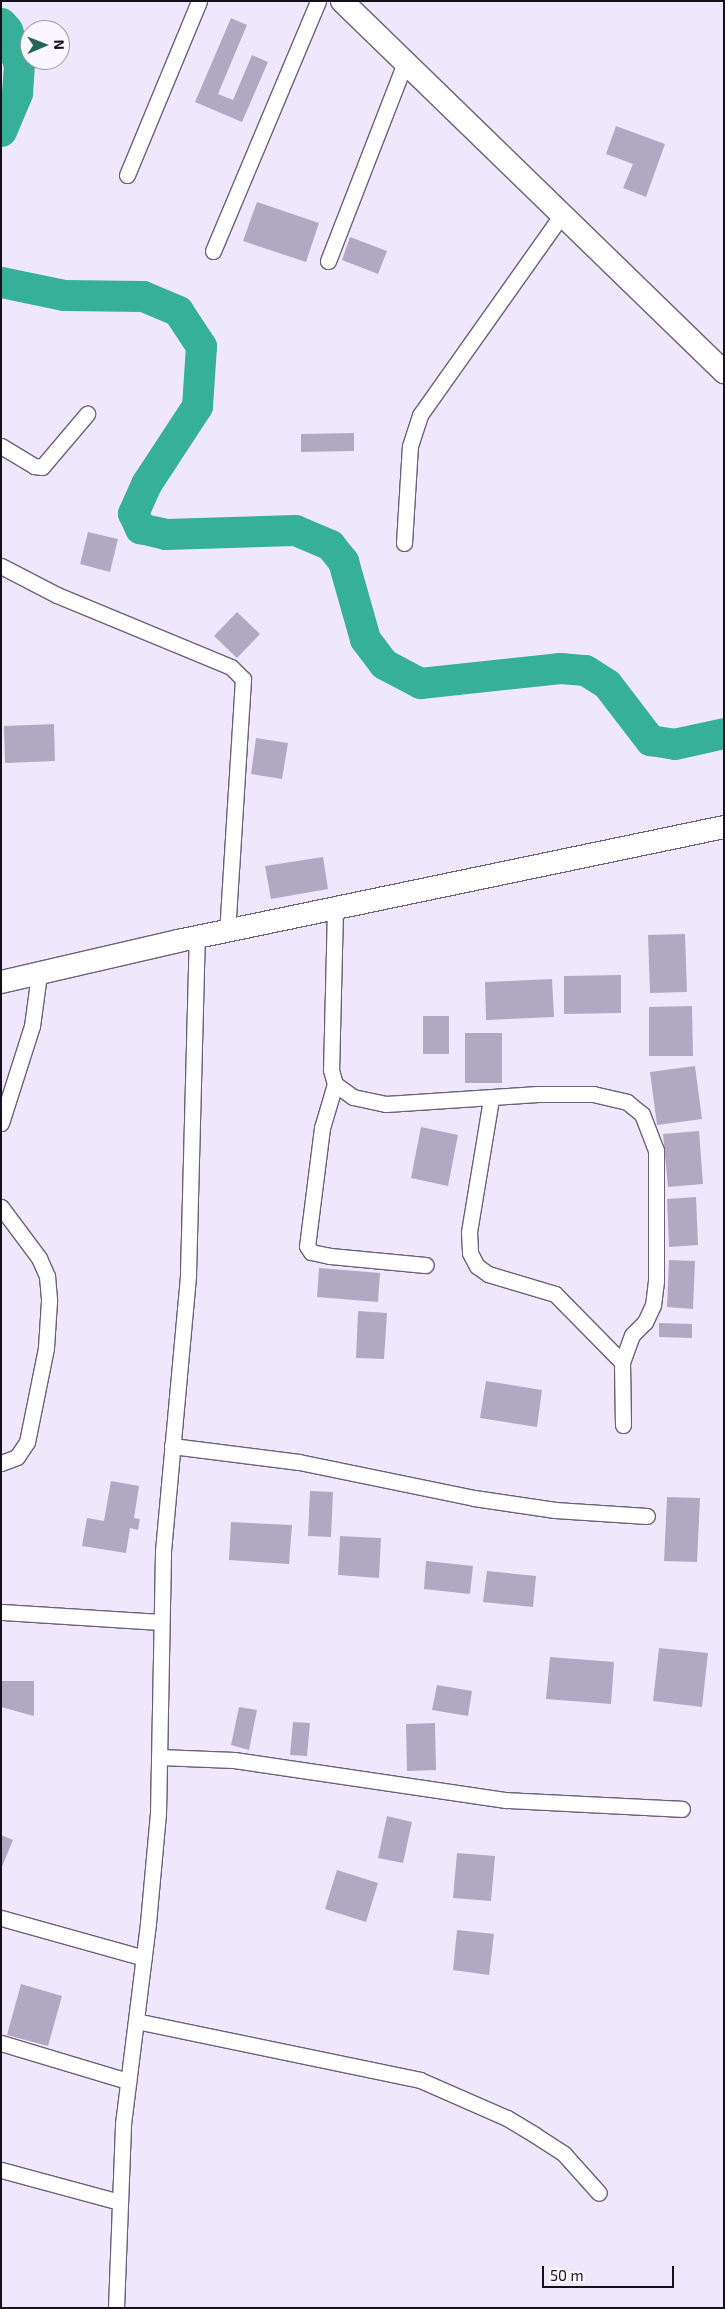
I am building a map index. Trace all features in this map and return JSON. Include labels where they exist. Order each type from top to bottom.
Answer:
[{"type":"main road","points":[[342,1],[406,62],[560,216],[724,372]]},
{"type":"main road","points":[[1,982],[196,937],[724,827]]},
{"type":"street","points":[[127,175],[199,1]]},
{"type":"street","points":[[213,251],[318,1]]},
{"type":"street","points":[[328,261],[406,62]]},
{"type":"street","points":[[404,543],[410,446],[420,415],[560,216]]},
{"type":"street","points":[[1,446],[34,466],[42,467],[87,414]]},
{"type":"street","points":[[1,566],[57,595],[231,667],[243,679],[227,931]]},
{"type":"street","points":[[335,909],[331,1070],[335,1084],[322,1128],[307,1246],[311,1252],[330,1256],[426,1265]]},
{"type":"street","points":[[116,2308],[120,2202],[128,2081],[144,1958],[157,1824],[161,1622],[172,1446],[188,1274],[196,937]]},
{"type":"street","points":[[1,1123],[32,1026],[39,974]]},
{"type":"street","points":[[335,1084],[353,1097],[386,1104],[491,1099],[538,1094],[594,1094],[627,1102],[645,1120],[656,1150],[656,1281],[653,1305],[645,1322],[632,1335],[622,1362],[623,1425]]},
{"type":"street","points":[[491,1099],[469,1232],[470,1252],[477,1266],[488,1274],[555,1294],[622,1362]]},
{"type":"street","points":[[1,1207],[40,1258],[47,1276],[49,1302],[46,1348],[28,1442],[17,1457],[1,1463]]},
{"type":"street","points":[[172,1446],[300,1462],[474,1498],[555,1510],[647,1516]]},
{"type":"street","points":[[1,1612],[161,1622]]},
{"type":"street","points":[[159,1757],[234,1760],[506,1800],[682,1809]]},
{"type":"street","points":[[1,1918],[144,1958]]},
{"type":"street","points":[[136,2020],[420,2080],[507,2118],[536,2136],[564,2154],[599,2193]]},
{"type":"street","points":[[1,2042],[128,2081]]},
{"type":"street","points":[[1,2170],[120,2202]]},
{"type":"building","points":[[231,18],[247,25],[218,94],[233,100],[252,55],[268,62],[242,122],[195,102]]},
{"type":"building","points":[[616,126],[665,144],[646,197],[623,188],[633,164],[606,154]]},
{"type":"building","points":[[257,202],[319,223],[306,262],[243,241]]},
{"type":"building","points":[[350,237],[387,251],[378,274],[342,260]]},
{"type":"building","points":[[354,433],[354,451],[301,452],[301,434]]},
{"type":"building","points":[[88,532],[118,539],[110,572],[80,564]]},
{"type":"building","points":[[237,612],[260,634],[237,658],[214,636]]},
{"type":"building","points":[[54,724],[55,761],[5,763],[4,726]]},
{"type":"building","points":[[256,738],[288,743],[282,779],[251,774]]},
{"type":"building","points":[[323,857],[328,889],[271,899],[265,866]]},
{"type":"building","points":[[685,934],[687,992],[650,993],[648,935]]},
{"type":"building","points":[[621,975],[621,1013],[564,1014],[564,976]]},
{"type":"building","points":[[552,979],[554,1017],[486,1020],[485,982]]},
{"type":"building","points":[[692,1006],[693,1056],[649,1056],[649,1007]]},
{"type":"building","points":[[423,1016],[449,1016],[449,1054],[423,1054]]},
{"type":"building","points":[[465,1033],[502,1033],[502,1083],[465,1083]]},
{"type":"building","points":[[695,1066],[702,1119],[657,1125],[650,1072]]},
{"type":"building","points":[[421,1127],[458,1135],[448,1186],[411,1178]]},
{"type":"building","points":[[699,1131],[703,1184],[668,1187],[663,1134]]},
{"type":"building","points":[[696,1197],[698,1245],[669,1247],[667,1199]]},
{"type":"building","points":[[669,1260],[695,1261],[693,1309],[667,1307]]},
{"type":"building","points":[[319,1268],[380,1273],[378,1302],[317,1297]]},
{"type":"building","points":[[358,1311],[387,1313],[384,1359],[356,1358]]},
{"type":"building","points":[[659,1323],[692,1324],[692,1338],[659,1337]]},
{"type":"building","points":[[486,1381],[542,1390],[537,1427],[480,1418]]},
{"type":"building","points":[[111,1481],[139,1486],[134,1518],[140,1519],[138,1530],[130,1528],[126,1553],[82,1546],[87,1518],[104,1521]]},
{"type":"building","points":[[310,1491],[333,1492],[331,1537],[308,1536]]},
{"type":"building","points":[[667,1497],[700,1498],[697,1562],[664,1561]]},
{"type":"building","points":[[231,1522],[292,1525],[289,1564],[229,1560]]},
{"type":"building","points":[[340,1536],[381,1538],[379,1578],[338,1575]]},
{"type":"building","points":[[426,1561],[473,1566],[470,1594],[424,1589]]},
{"type":"building","points":[[487,1571],[536,1576],[533,1607],[483,1602]]},
{"type":"building","points":[[659,1648],[708,1653],[702,1707],[653,1701]]},
{"type":"building","points":[[550,1657],[614,1662],[611,1704],[546,1699]]},
{"type":"building","points":[[1,1681],[34,1681],[34,1716],[1,1707]]},
{"type":"building","points":[[437,1685],[472,1691],[468,1716],[432,1710]]},
{"type":"building","points":[[239,1707],[257,1710],[249,1750],[231,1745]]},
{"type":"building","points":[[293,1722],[310,1723],[307,1756],[290,1755]]},
{"type":"building","points":[[435,1723],[436,1770],[407,1771],[406,1724]]},
{"type":"building","points":[[387,1816],[412,1822],[403,1863],[378,1858]]},
{"type":"building","points":[[1,1835],[13,1840],[1,1869]]},
{"type":"building","points":[[457,1853],[495,1856],[491,1901],[453,1898]]},
{"type":"building","points":[[337,1870],[378,1883],[366,1922],[325,1909]]},
{"type":"building","points":[[457,1930],[494,1934],[489,1975],[453,1970]]},
{"type":"building","points":[[21,1984],[62,1996],[48,2046],[7,2035]]},
{"type":"waterway","points":[[1,23],[7,30],[19,64],[17,93],[1,131]]},
{"type":"waterway","points":[[1,282],[64,295],[143,296],[178,311],[201,346],[197,406],[146,484],[133,513],[140,528],[165,534],[295,530],[330,545],[343,561],[365,639],[384,664],[420,683],[560,668],[585,670],[607,684],[650,740],[674,744],[724,733]]}]
